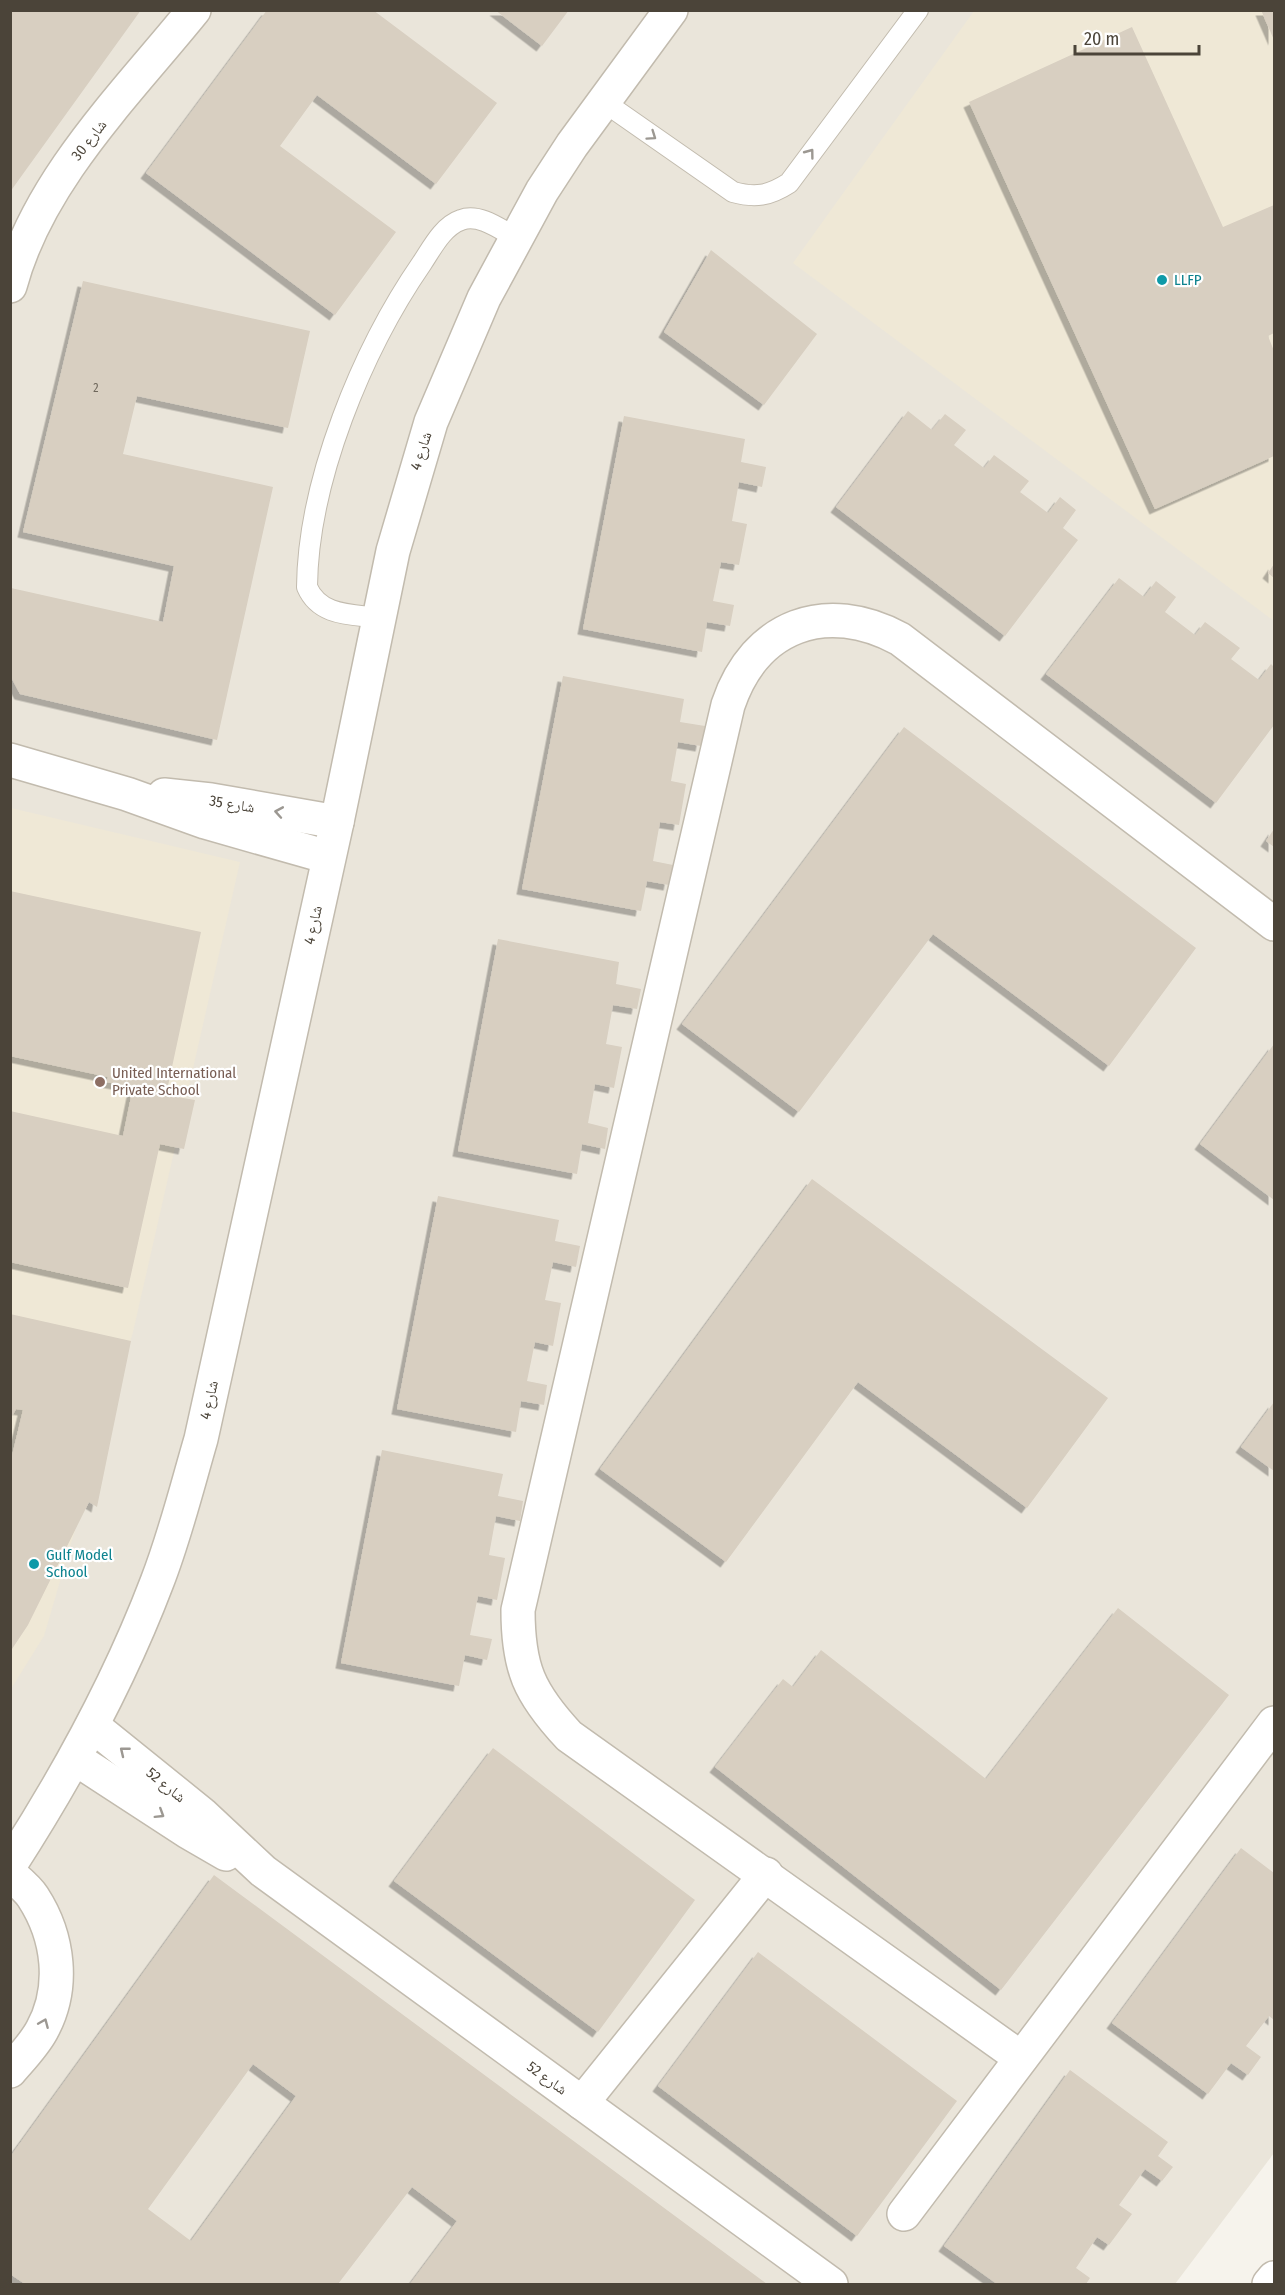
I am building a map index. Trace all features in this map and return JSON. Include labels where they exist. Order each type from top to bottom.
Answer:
[{"type":"street","name":"شارع 30","points":[[10,286],[30,231],[51,191],[77,154],[194,10]]},
{"type":"street","name":"شارع 4","points":[[10,1865],[76,1759],[93,1726],[157,1582],[195,1459],[337,822],[393,551],[431,422],[484,298],[516,238],[572,145],[671,10]]},
{"type":"street","points":[[1021,2058],[766,1874],[568,1736],[539,1700],[528,1680],[518,1646],[518,1610],[728,705],[736,682],[749,662],[766,644],[786,631],[809,622],[833,619],[856,621],[879,627],[900,639],[1275,924]]},
{"type":"street","name":"شارع 35","points":[[10,760],[127,794],[205,822],[328,857]]},
{"type":"street","name":"شارع 35","points":[[127,794],[211,800],[337,822]]},
{"type":"street","points":[[904,2214],[1275,1723]]},
{"type":"street","name":"شارع 52","points":[[93,1726],[202,1814],[263,1871],[831,2284]]},
{"type":"street","name":"شارع 52","points":[[76,1759],[188,1832],[263,1871]]},
{"type":"street","points":[[10,1874],[32,1895],[50,1927],[57,1962],[54,1998],[42,2031],[10,2071]]},
{"type":"street","points":[[582,2103],[766,1874]]},
{"type":"street","points":[[1269,2284],[1275,2278]]},
{"type":"lane","points":[[604,102],[733,192],[749,196],[766,195],[789,183],[918,10]]},
{"type":"lane","points":[[380,618],[331,611],[320,606],[312,598],[307,587],[316,514],[331,454],[351,395],[376,339],[406,285],[450,225],[462,219],[475,218],[516,238]]},
{"type":"shaded area","points":[[11,11],[1274,11],[1274,2153],[1175,2284],[11,2284]]},
{"type":"shaded area","points":[[974,11],[1274,11],[1274,621],[793,263]]},
{"type":"shaded area","name":"United International Private School","points":[[11,808],[240,862],[133,1332],[44,1636],[11,1689]]},
{"type":"building","points":[[10,10],[141,10],[10,192]]},
{"type":"building","points":[[267,10],[373,10],[497,103],[436,184],[317,95],[280,146],[396,232],[335,315],[146,173]]},
{"type":"building","points":[[495,10],[569,10],[542,46]]},
{"type":"building","points":[[1261,10],[1274,10],[1274,40]]},
{"type":"building","name":"LLFP","points":[[1132,27],[1223,227],[1274,205],[1274,333],[1268,336],[1274,351],[1274,456],[1155,509],[969,102]]},
{"type":"building","points":[[711,250],[817,334],[764,405],[664,332]]},
{"type":"building","points":[[83,281],[310,331],[288,428],[137,396],[123,454],[273,487],[217,740],[20,694],[10,675],[11,588],[163,622],[174,566],[23,532]]},
{"type":"building","points":[[908,411],[932,430],[945,414],[966,430],[954,445],[984,468],[994,455],[1029,481],[1020,492],[1048,513],[1060,497],[1076,510],[1063,528],[1078,540],[1005,636],[836,507]]},
{"type":"building","points":[[624,416],[745,439],[741,462],[766,467],[762,487],[739,482],[732,521],[747,524],[739,565],[721,562],[713,601],[734,605],[730,626],[707,622],[702,652],[583,629]]},
{"type":"building","points":[[1274,564],[1274,578],[1268,573]]},
{"type":"building","points":[[1119,578],[1144,597],[1156,581],[1176,597],[1165,612],[1195,635],[1205,622],[1240,648],[1231,659],[1259,680],[1271,664],[1274,667],[1274,725],[1216,803],[1046,674]]},
{"type":"building","points":[[563,676],[684,699],[680,722],[705,726],[701,746],[678,742],[671,781],[686,784],[679,825],[660,822],[653,861],[673,865],[669,885],[647,881],[641,911],[522,889]]},
{"type":"building","points":[[904,727],[1196,948],[1109,1066],[933,934],[799,1112],[682,1024]]},
{"type":"building","points":[[1274,829],[1274,847],[1266,841]]},
{"type":"building","points":[[10,891],[201,932],[166,1095],[195,1100],[184,1149],[160,1144],[128,1288],[10,1262],[10,1111],[123,1136],[133,1087],[106,1082],[108,1077],[10,1056]]},
{"type":"building","points":[[498,939],[619,962],[616,984],[641,989],[637,1009],[613,1005],[606,1044],[622,1047],[614,1088],[595,1084],[588,1123],[608,1128],[605,1149],[582,1144],[577,1174],[458,1151]]},
{"type":"building","points":[[1274,1044],[1274,1200],[1200,1144]]},
{"type":"building","points":[[812,1179],[1108,1398],[1027,1508],[858,1382],[726,1562],[600,1469]]},
{"type":"building","points":[[438,1196],[559,1220],[555,1241],[580,1246],[576,1267],[553,1262],[545,1300],[561,1303],[553,1346],[535,1342],[527,1381],[547,1385],[544,1405],[521,1401],[516,1432],[397,1409]]},
{"type":"building","points":[[10,1314],[131,1341],[97,1507],[89,1502],[28,1625],[10,1652],[10,1464],[23,1410],[16,1409],[10,1420]]},
{"type":"building","points":[[1274,1402],[1274,1471],[1241,1447]]},
{"type":"building","points":[[382,1450],[503,1474],[498,1496],[523,1501],[520,1521],[496,1516],[489,1555],[505,1558],[497,1600],[478,1596],[470,1635],[492,1639],[487,1660],[465,1655],[459,1686],[341,1663]]},
{"type":"building","points":[[1118,1608],[1229,1695],[1001,1990],[715,1767],[783,1679],[793,1687],[821,1650],[986,1779]]},
{"type":"building","points":[[493,1748],[695,1900],[598,2032],[394,1881]]},
{"type":"building","points":[[1241,1848],[1274,1873],[1274,2020],[1269,2016],[1246,2046],[1261,2057],[1248,2075],[1231,2063],[1208,2094],[1112,2023]]},
{"type":"building","points":[[214,1875],[767,2284],[410,2284],[457,2221],[412,2187],[338,2284],[25,2284],[10,2274],[10,2157]],"holes":[[[253,2064],[296,2096],[191,2241],[148,2209]]]},
{"type":"building","points":[[758,1952],[957,2101],[857,2236],[658,2086]]},
{"type":"building","points":[[1070,2070],[1168,2142],[1158,2156],[1173,2167],[1162,2181],[1145,2169],[1119,2205],[1132,2214],[1109,2245],[1097,2237],[1076,2268],[1090,2278],[1086,2284],[997,2284],[944,2246]]},
{"type":"place","name":"LLFP","points":[[1162,280]]},
{"type":"place","name":"United International Private School","points":[[100,1082]]},
{"type":"place","name":"Gulf Model School","points":[[34,1564]]}]
